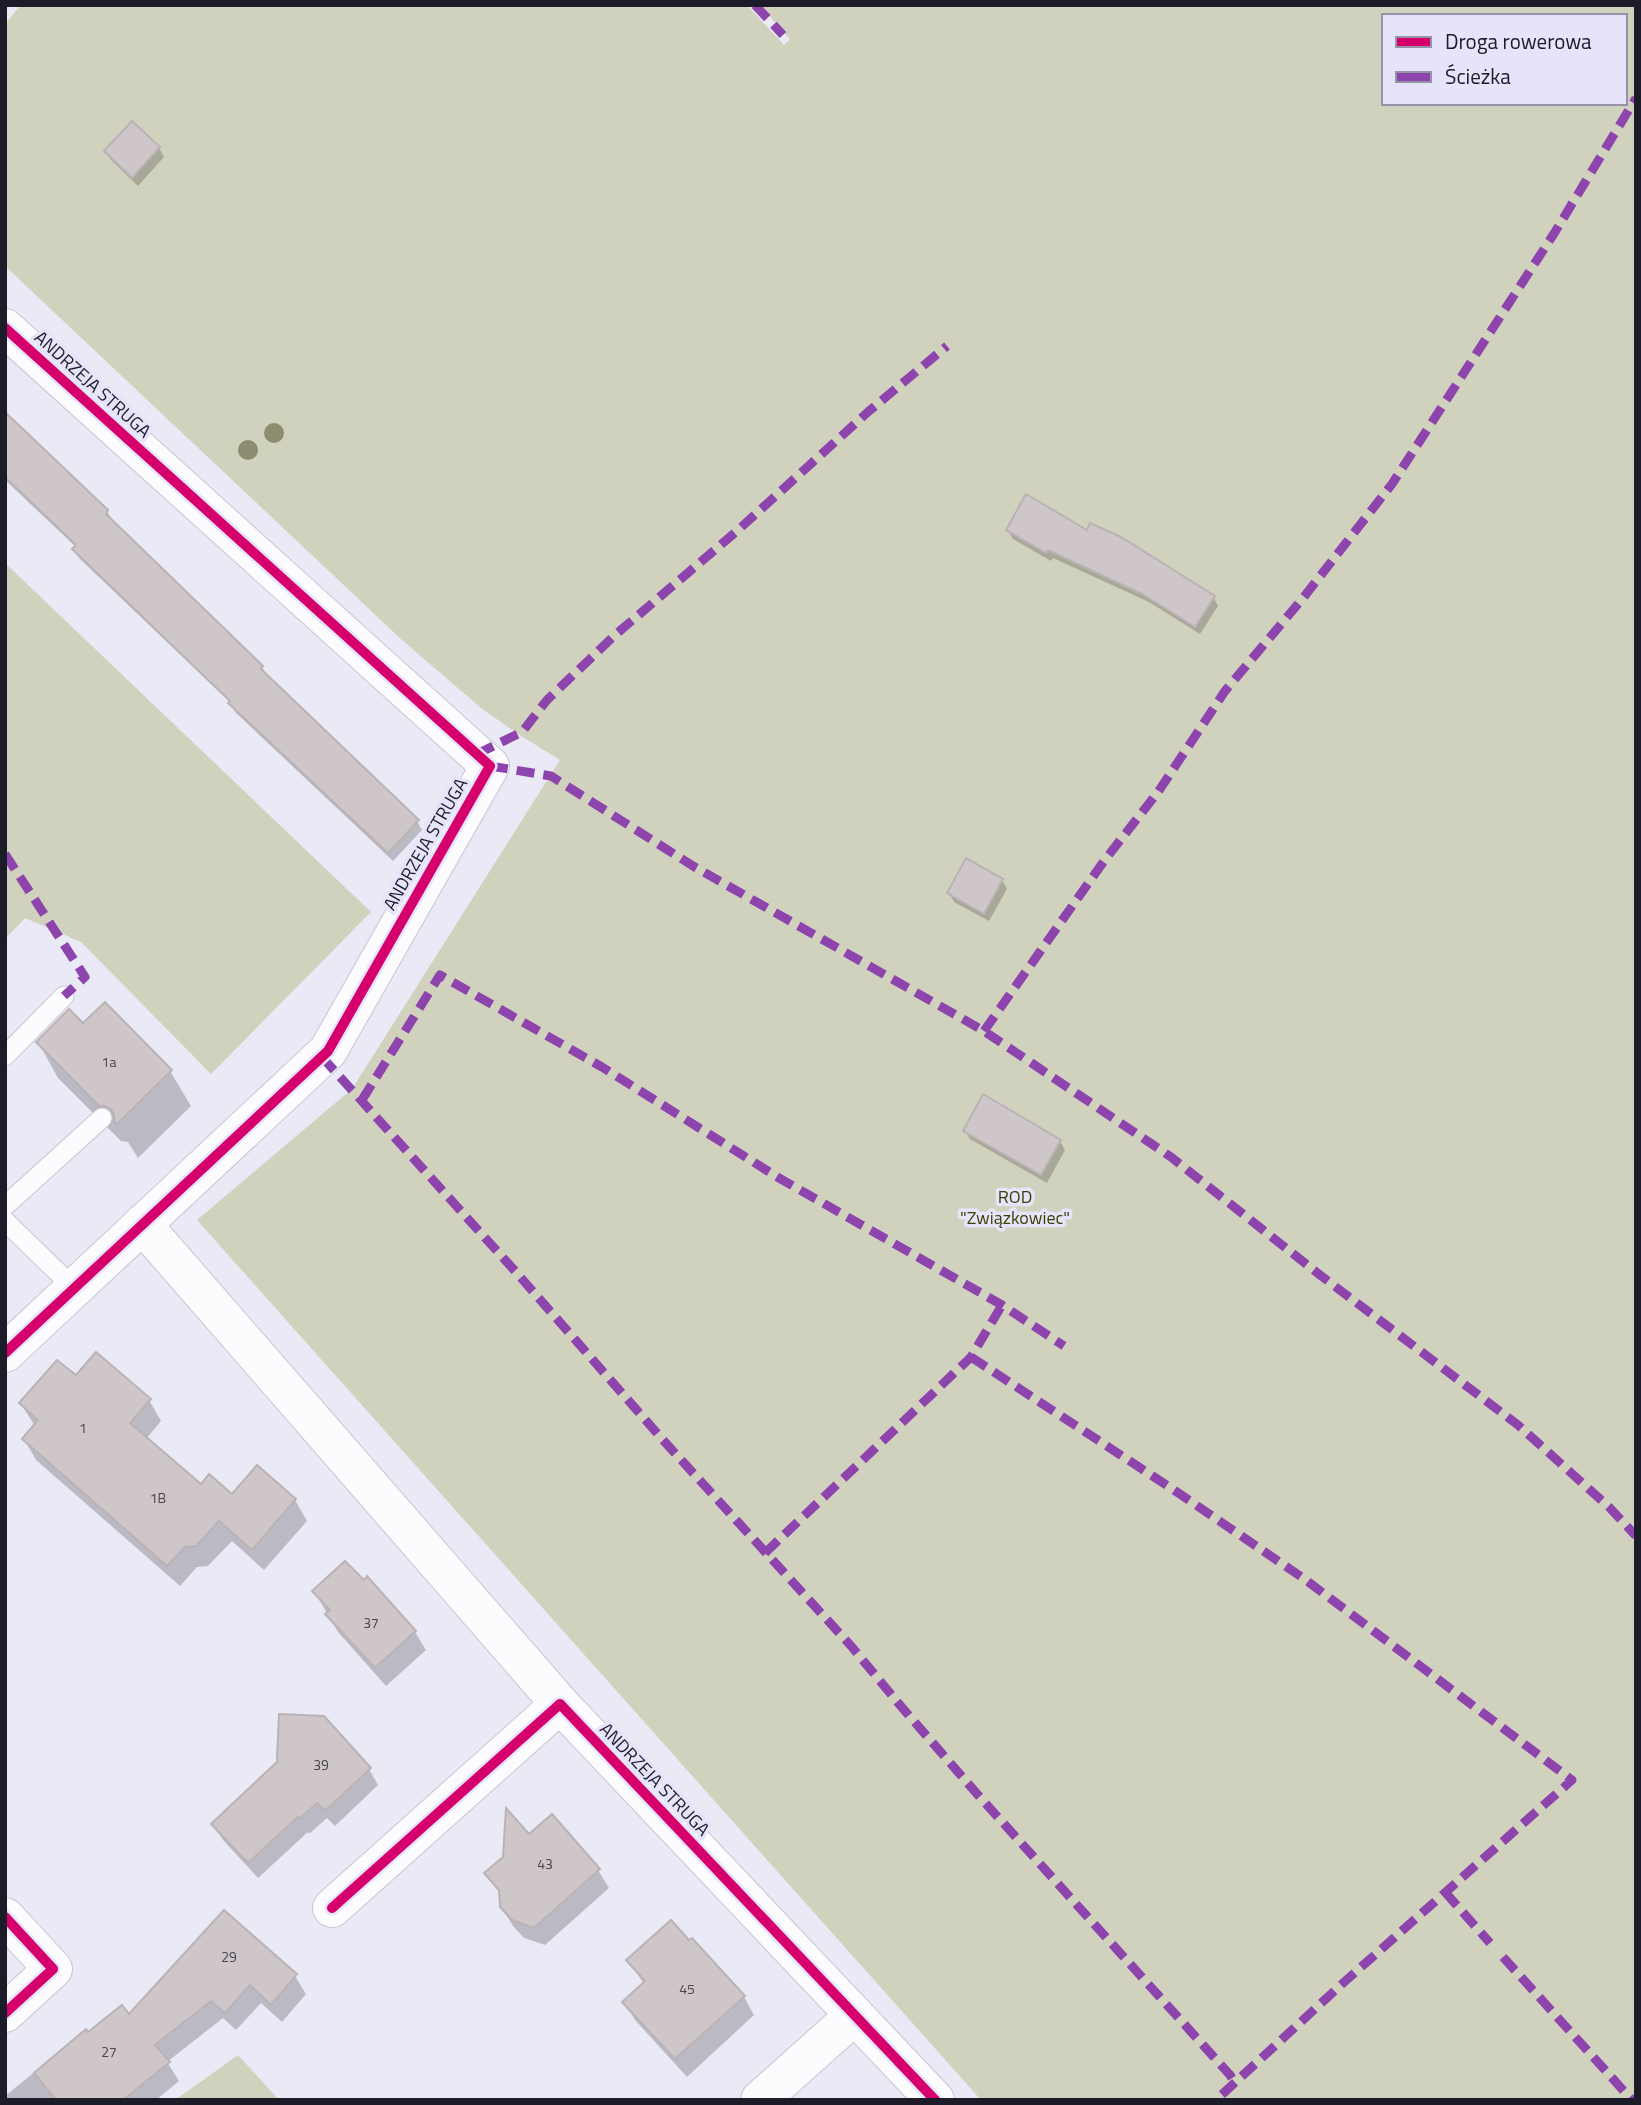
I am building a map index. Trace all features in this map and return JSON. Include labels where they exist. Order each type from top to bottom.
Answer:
[{"type":"street","name":"ANDRZEJA STRUGA","points":[[5,328],[490,766],[328,1051],[5,1353]]},
{"type":"street","name":"ANDRZEJA STRUGA","points":[[142,1224],[560,1704],[935,2100]]},
{"type":"street","points":[[332,1908],[560,1704]]},
{"type":"street","points":[[5,1917],[53,1969],[5,2013]]},
{"type":"street","points":[[760,2100],[855,2015]]},
{"type":"lane","points":[[5,1056],[64,996]]},
{"type":"lane","points":[[5,1206],[102,1118]]},
{"type":"lane","points":[[5,1221],[74,1288]]},
{"type":"green space","name":"ROD \"Związkowiec\"","points":[[21,5],[747,5],[784,45],[790,39],[759,5],[1636,5],[1636,2100],[981,2100],[197,1220],[352,1089],[560,760],[481,708],[402,640],[5,266],[5,24]]},
{"type":"green space","points":[[5,563],[371,912],[211,1074],[81,942],[25,918],[5,939]]},
{"type":"green space","points":[[238,2055],[279,2100],[175,2100]]},
{"type":"building","points":[[132,121],[160,147],[132,178],[104,151]]},
{"type":"building","points":[[5,412],[108,510],[106,514],[263,666],[261,669],[419,820],[388,853],[228,703],[230,701],[72,549],[76,545],[5,477]]},
{"type":"building","points":[[1026,494],[1087,530],[1090,523],[1121,537],[1215,596],[1195,627],[1142,594],[1048,550],[1046,553],[1006,530]]},
{"type":"building","points":[[966,858],[1003,879],[984,914],[947,893]]},
{"type":"building","points":[[105,1002],[172,1070],[117,1124],[111,1109],[99,1106],[36,1042],[69,1009],[83,1023]]},
{"type":"building","points":[[983,1094],[1061,1140],[1041,1175],[963,1131]]},
{"type":"building","points":[[96,1352],[151,1399],[130,1423],[201,1484],[209,1474],[232,1494],[257,1465],[296,1499],[252,1550],[219,1521],[196,1546],[185,1547],[167,1566],[22,1439],[38,1420],[19,1403],[57,1360],[76,1375]]},
{"type":"building","points":[[345,1561],[364,1580],[367,1576],[416,1631],[375,1668],[325,1614],[330,1610],[312,1591]]},
{"type":"building","points":[[279,1714],[324,1716],[371,1768],[325,1811],[317,1803],[248,1863],[211,1824],[278,1761]]},
{"type":"building","points":[[506,1808],[529,1834],[552,1814],[600,1869],[534,1928],[512,1920],[500,1907],[499,1890],[484,1873],[503,1857]]},
{"type":"building","points":[[224,1910],[297,1974],[271,2005],[250,1985],[225,2013],[211,2001],[155,2045],[170,2062],[123,2100],[56,2100],[34,2073],[86,2029],[88,2032],[122,2005],[129,2014]]},
{"type":"building","points":[[671,1920],[689,1940],[692,1938],[745,1996],[675,2059],[622,2002],[645,1981],[626,1960]]},
{"type":"marked path","points":[[755,5],[783,35]]},
{"type":"marked path","points":[[984,1031],[1104,861],[1158,792],[1225,691],[1303,598],[1392,484],[1555,232],[1636,98]]},
{"type":"marked path","points":[[477,754],[522,732],[547,700],[615,635],[737,531],[869,411],[947,346]]},
{"type":"marked path","points":[[490,766],[551,776],[693,866],[984,1031],[1171,1157],[1320,1275],[1518,1425],[1609,1507],[1636,1536]]},
{"type":"marked path","points":[[5,854],[85,977],[64,996]]},
{"type":"marked path","points":[[362,1100],[440,975],[602,1067],[779,1178],[1002,1305],[1064,1346]]},
{"type":"marked path","points":[[322,1057],[663,1440],[852,1647],[978,1795],[1235,2083]]},
{"type":"marked path","points":[[765,1553],[971,1357],[1002,1305]]},
{"type":"marked path","points":[[971,1357],[1303,1578],[1572,1780],[1216,2100]]},
{"type":"marked path","points":[[1445,1892],[1490,1943]]},
{"type":"marked path","points":[[1503,1957],[1632,2100]]},
{"type":"cycle path","points":[[5,328],[490,766],[328,1051],[5,1353]]},
{"type":"cycle path","points":[[332,1908],[560,1704],[935,2100]]},
{"type":"cycle path","points":[[5,1917],[53,1969],[5,2013]]}]
